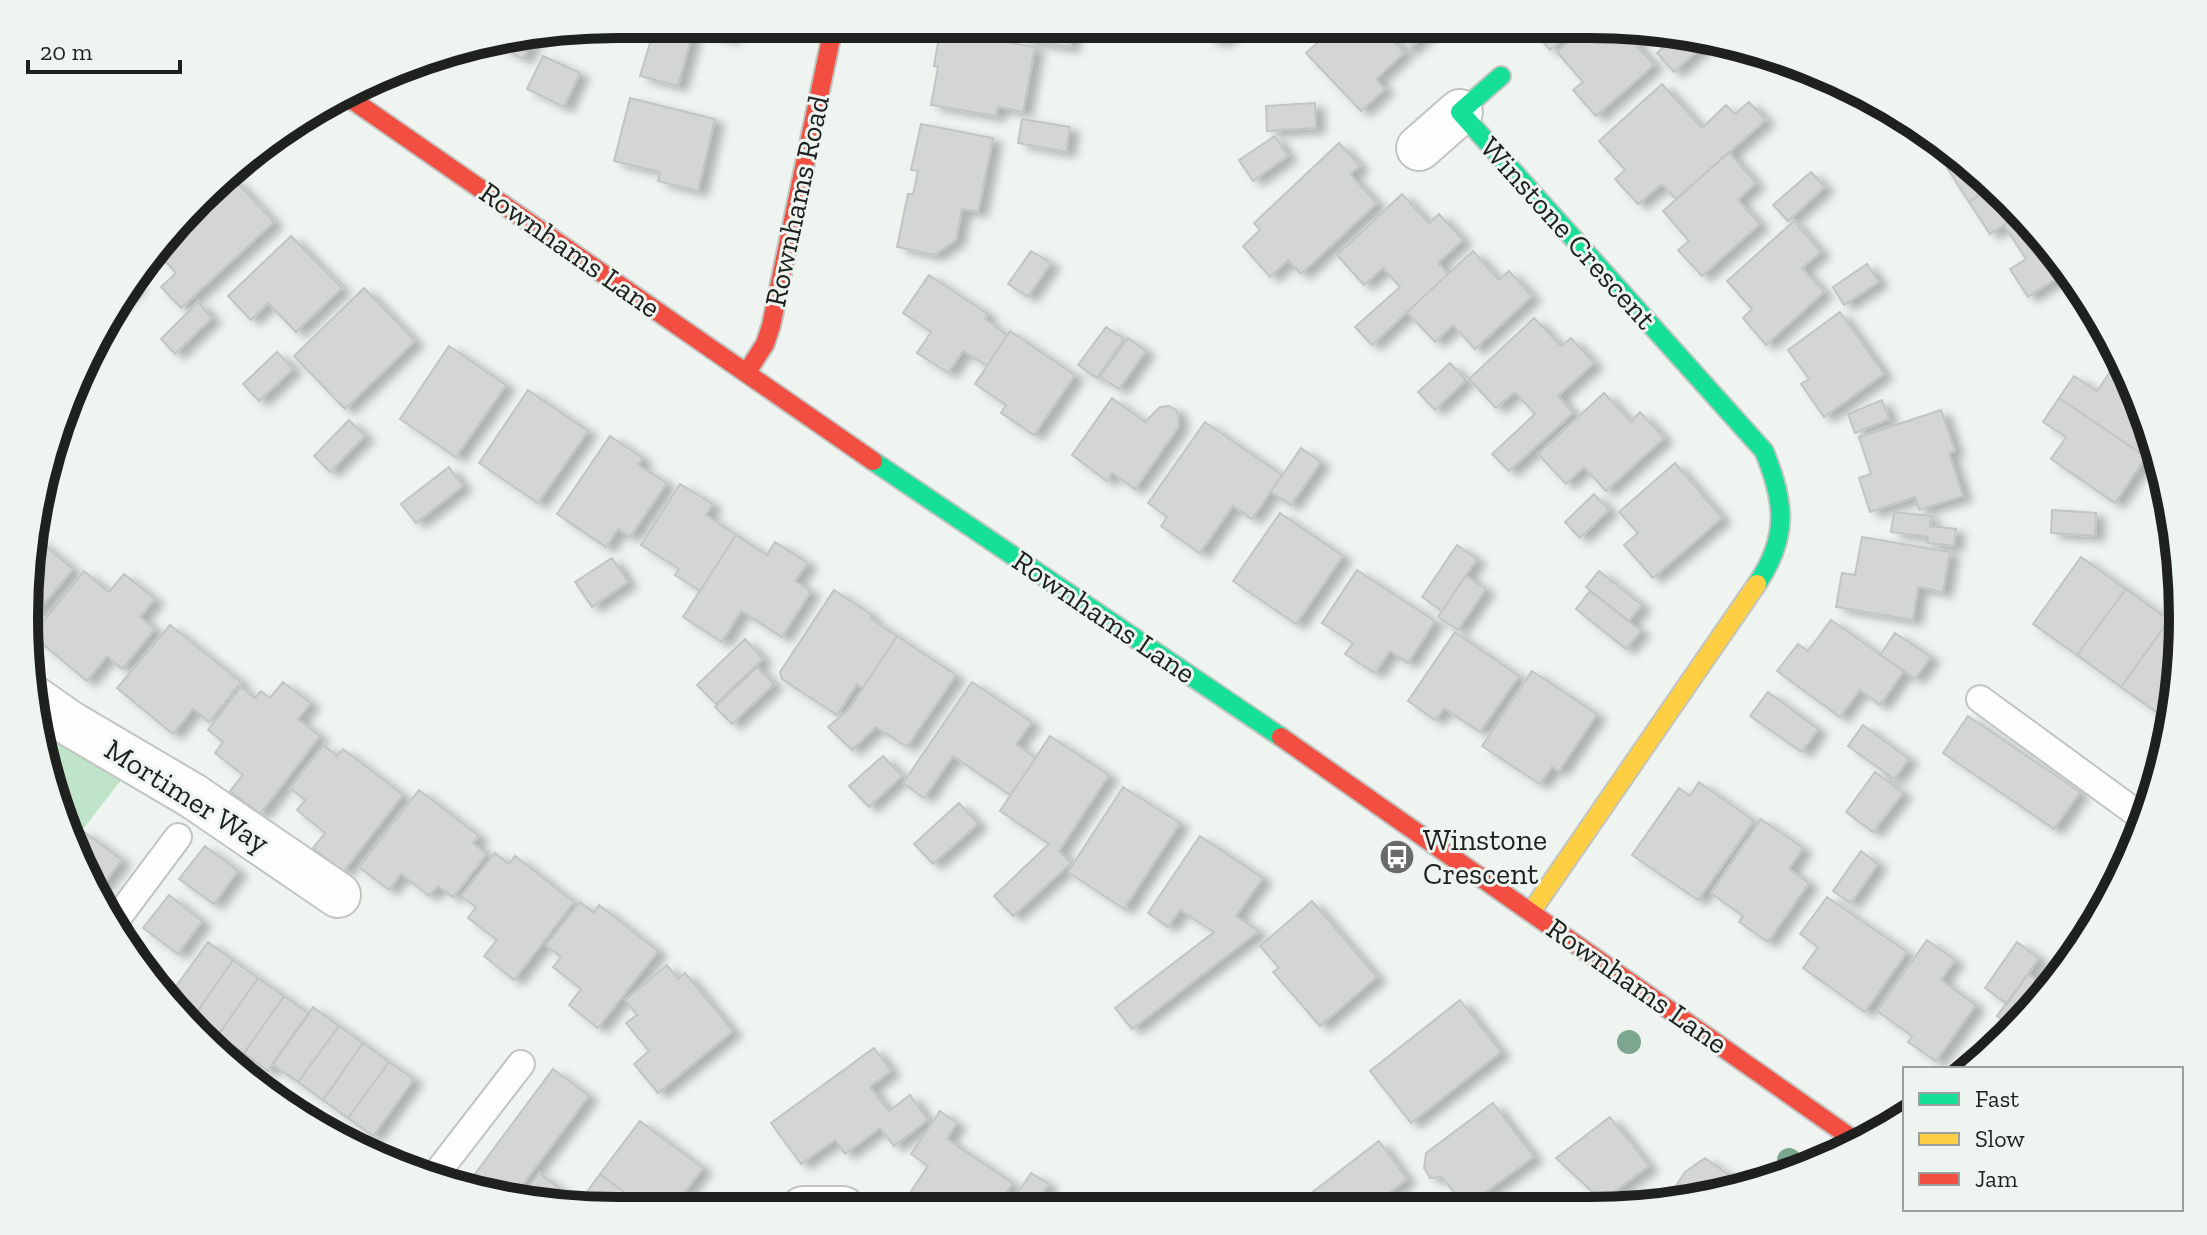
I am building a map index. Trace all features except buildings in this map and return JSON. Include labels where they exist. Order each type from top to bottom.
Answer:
[{"type":"street","name":"Rownhams Road","points":[[747,372],[765,344],[771,326],[831,38]]},
{"type":"street","name":"Winstone Crescent","points":[[1419,148],[1501,76]]},
{"type":"street","name":"Rownhams Lane","points":[[355,102],[900,480],[1344,779],[1848,1136]]},
{"type":"street","name":"Winstone Crescent","points":[[1460,112],[1764,451],[1781,489],[1783,529],[1764,573],[1531,912]]},
{"type":"street","name":"Mortimer Way","points":[[45,706],[193,796],[338,895]]},
{"type":"lane","points":[[1980,699],[2135,812]]},
{"type":"lane","points":[[120,914],[178,837]]},
{"type":"lane","points":[[440,1169],[521,1064]]},
{"type":"green space","points":[[49,729],[122,779],[80,833]]},
{"type":"traffic: fast","points":[[1501,76],[1460,112],[1764,451],[1776,487],[1780,519],[1775,550],[1757,584]]},
{"type":"traffic: fast","points":[[873,461],[1281,737]]},
{"type":"traffic: slow","points":[[1531,912],[1757,584]]},
{"type":"traffic: jam","points":[[747,372],[765,344],[771,326],[831,38]]},
{"type":"traffic: jam","points":[[355,102],[873,461]]},
{"type":"traffic: jam","points":[[1281,737],[1848,1136]]},
{"type":"place","name":"Winstone Crescent","points":[[1397,857]]}]
